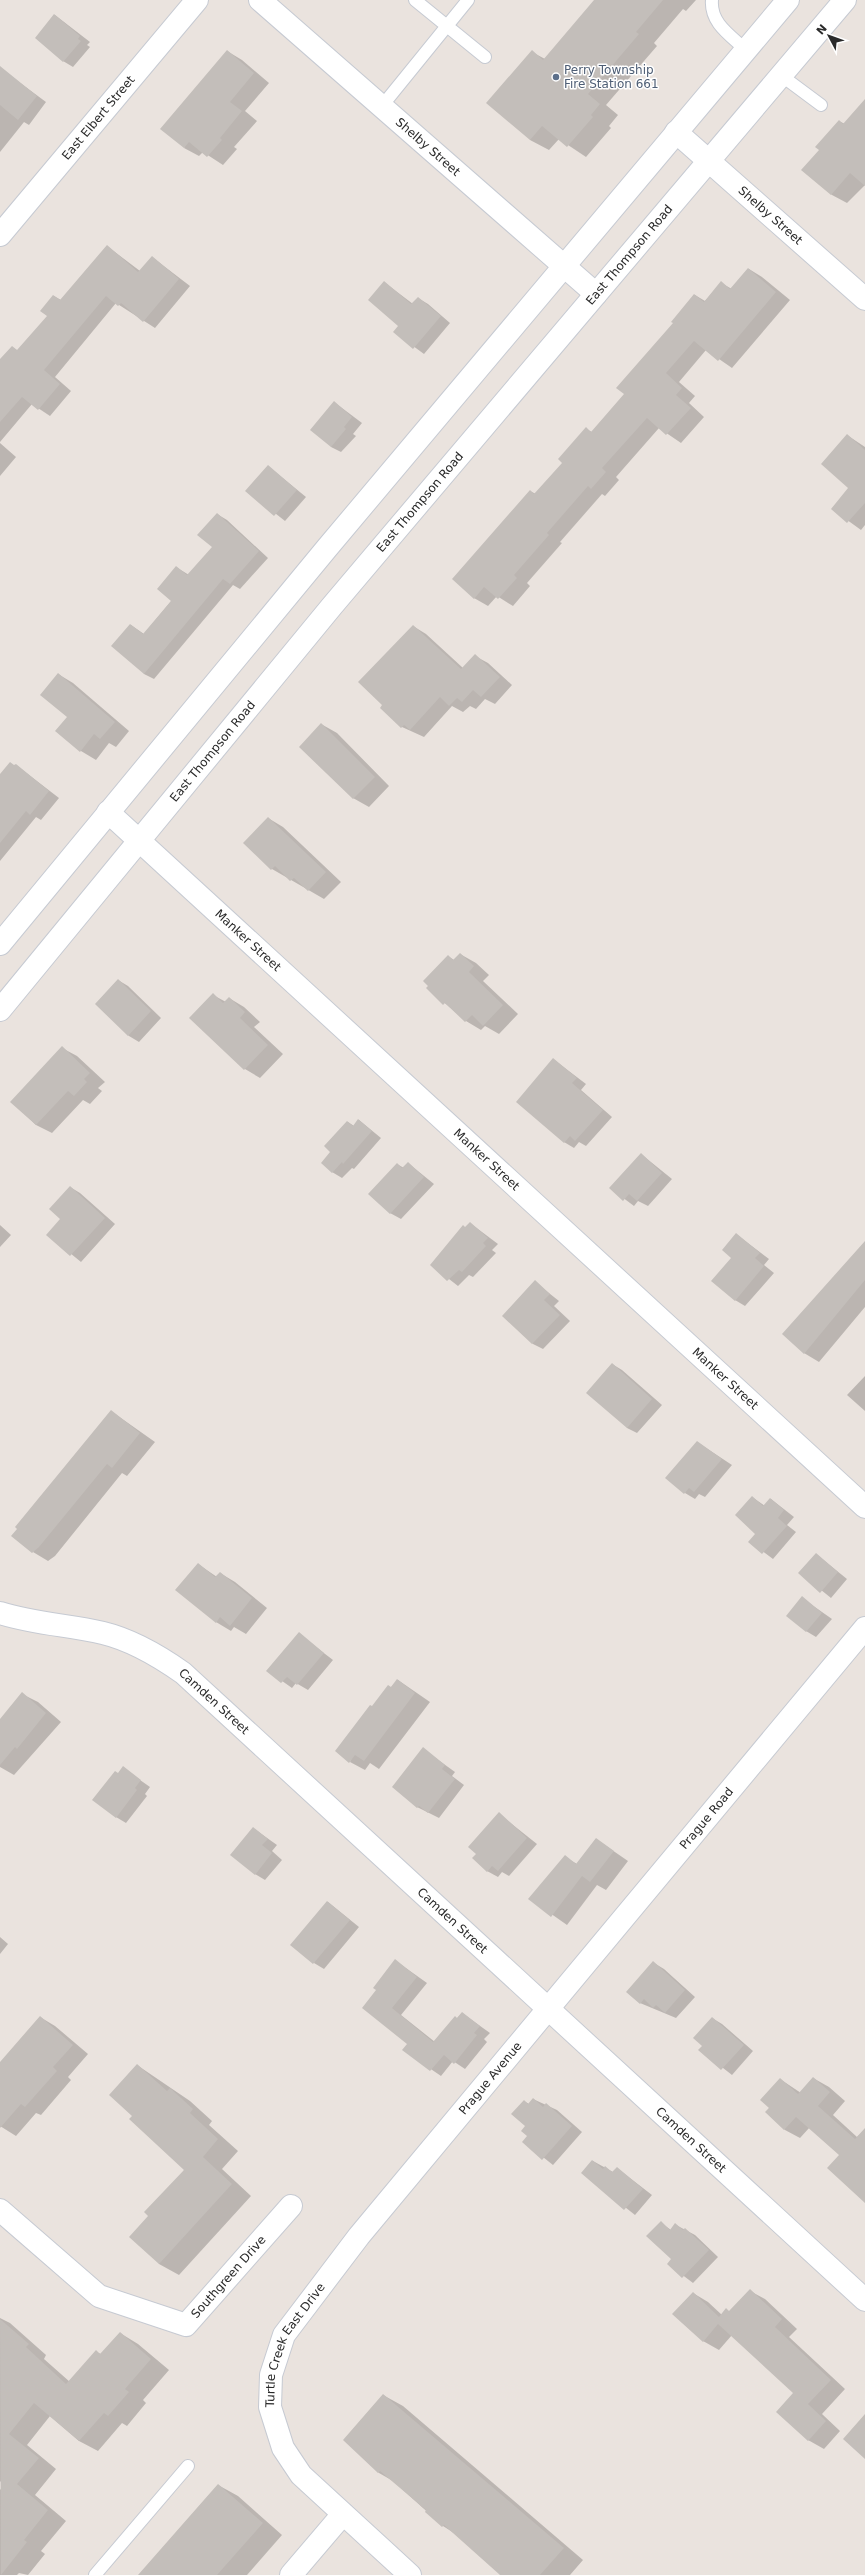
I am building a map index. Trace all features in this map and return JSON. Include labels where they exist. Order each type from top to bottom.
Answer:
[{"type":"street","name":"East Elbert Street","points":[[0,235],[198,0]]},
{"type":"street","name":"Shelby Street","points":[[260,0],[596,294]]},
{"type":"street","points":[[0,944],[108,812],[788,0]]},
{"type":"street","name":"East Thompson Road","points":[[0,1010],[332,606],[845,0]]},
{"type":"street","name":"Shelby Street","points":[[676,132],[865,299]]},
{"type":"street","name":"Manker Street","points":[[108,812],[865,1506]]},
{"type":"street","name":"Camden Street","points":[[0,1613],[38,1623],[87,1629],[111,1636],[143,1649],[183,1673],[865,2300]]},
{"type":"street","name":"Prague Road","points":[[547,2008],[865,1628]]},
{"type":"street","name":"Prague Avenue","points":[[433,2148],[547,2008]]},
{"type":"street","name":"Turtle Creek East Drive","points":[[410,2575],[301,2475],[283,2448],[270,2407],[271,2375],[274,2360],[289,2326],[433,2148]]},
{"type":"street","name":"Southgreen Drive","points":[[0,2210],[99,2296],[186,2325],[291,2206]]},
{"type":"street","points":[[291,2575],[343,2514]]},
{"type":"lane","points":[[414,0],[485,57]]},
{"type":"lane","points":[[382,106],[468,0]]},
{"type":"lane","points":[[712,0],[711,12],[716,21],[746,50]]},
{"type":"lane","points":[[782,76],[821,105]]},
{"type":"lane","points":[[95,2575],[188,2466]]},
{"type":"building","name":"Perry Township Fire Station 661","points":[[594,0],[663,0],[636,32],[639,34],[588,94],[600,104],[591,115],[593,117],[567,147],[542,126],[530,140],[486,103],[532,50],[543,60]]},
{"type":"building","points":[[54,14],[80,36],[78,39],[81,41],[63,62],[35,38]]},
{"type":"building","points":[[227,50],[254,73],[230,102],[242,111],[220,138],[222,140],[207,157],[189,142],[184,148],[160,129]]},
{"type":"building","points":[[0,66],[37,96],[18,120],[0,105]]},
{"type":"building","points":[[865,99],[865,186],[850,173],[831,195],[801,170],[819,150],[815,147],[839,120],[843,124]]},
{"type":"building","points":[[107,245],[138,272],[152,256],[179,279],[143,322],[121,303],[118,306],[106,296],[44,370],[60,384],[38,410],[22,397],[0,422],[0,359],[12,346],[17,350],[47,316],[40,311],[53,295],[60,300]]},
{"type":"building","points":[[748,268],[776,292],[718,361],[694,341],[666,373],[682,388],[676,395],[691,408],[666,435],[647,418],[602,468],[606,472],[591,489],[588,486],[547,533],[549,535],[514,575],[517,578],[498,599],[484,587],[474,599],[452,579],[530,490],[534,494],[562,463],[558,459],[586,427],[591,432],[624,394],[616,388],[673,323],[671,322],[694,294],[704,302],[721,281],[730,289]]},
{"type":"building","points":[[384,281],[411,304],[418,297],[441,316],[413,349],[393,332],[398,326],[368,300]]},
{"type":"building","points":[[334,401],[352,417],[344,427],[346,429],[331,447],[310,430]]},
{"type":"building","points":[[847,434],[865,450],[865,503],[847,523],[831,509],[848,488],[821,464]]},
{"type":"building","points":[[268,465],[297,490],[274,516],[245,491]]},
{"type":"building","points":[[217,513],[259,551],[230,584],[223,579],[144,674],[111,646],[130,624],[143,634],[171,601],[157,589],[176,566],[187,575],[212,547],[197,535]]},
{"type":"building","points":[[413,625],[461,669],[475,654],[500,677],[481,697],[473,690],[462,702],[457,698],[449,706],[440,697],[410,730],[404,725],[401,728],[380,708],[382,705],[358,682]]},
{"type":"building","points":[[58,673],[115,722],[100,739],[94,734],[80,752],[55,731],[67,717],[40,695]]},
{"type":"building","points":[[321,723],[375,777],[353,799],[299,747]]},
{"type":"building","points":[[10,762],[14,765],[16,764],[49,791],[30,815],[26,811],[0,843],[0,774]]},
{"type":"building","points":[[268,817],[326,872],[308,891],[294,878],[290,881],[275,866],[271,870],[243,843]]},
{"type":"building","points":[[460,953],[474,966],[469,972],[503,1005],[483,1026],[472,1015],[465,1022],[445,1003],[443,1005],[426,988],[428,986],[423,981],[448,955],[453,960]]},
{"type":"building","points":[[118,979],[151,1011],[128,1036],[95,1004]]},
{"type":"building","points":[[213,993],[223,1003],[229,997],[245,1012],[240,1018],[268,1045],[244,1070],[189,1018]]},
{"type":"building","points":[[62,1046],[90,1073],[84,1079],[87,1082],[74,1096],[68,1091],[36,1125],[10,1102]]},
{"type":"building","points":[[553,1058],[577,1078],[572,1083],[603,1110],[575,1141],[570,1136],[564,1143],[516,1102]]},
{"type":"building","points":[[358,1119],[372,1131],[343,1164],[342,1162],[332,1173],[321,1163],[330,1152],[324,1146],[347,1121],[353,1126]]},
{"type":"building","points":[[641,1153],[662,1173],[637,1201],[629,1194],[623,1201],[609,1188]]},
{"type":"building","points":[[408,1162],[424,1177],[390,1214],[368,1194],[397,1163],[402,1168]]},
{"type":"building","points":[[70,1186],[105,1218],[70,1256],[46,1235],[60,1219],[49,1209]]},
{"type":"building","points":[[470,1222],[488,1238],[483,1243],[486,1246],[462,1272],[459,1270],[447,1281],[430,1265],[463,1225],[465,1227]]},
{"type":"building","points":[[736,1233],[760,1253],[755,1258],[764,1266],[735,1301],[711,1281],[731,1258],[722,1250]]},
{"type":"building","points":[[865,1241],[865,1280],[804,1354],[782,1334]]},
{"type":"building","points":[[535,1280],[550,1294],[544,1300],[560,1315],[532,1344],[502,1316]]},
{"type":"building","points":[[612,1363],[652,1399],[627,1428],[586,1393]]},
{"type":"building","points":[[111,1410],[140,1433],[112,1468],[107,1464],[39,1547],[32,1553],[11,1536],[17,1529],[15,1527]]},
{"type":"building","points":[[697,1441],[722,1459],[694,1492],[689,1488],[684,1494],[665,1478]]},
{"type":"building","points":[[752,1496],[763,1506],[770,1498],[784,1510],[778,1518],[787,1526],[762,1554],[748,1542],[755,1534],[735,1515]]},
{"type":"building","points":[[816,1553],[838,1572],[820,1593],[798,1573]]},
{"type":"building","points":[[198,1563],[215,1577],[220,1572],[252,1598],[230,1626],[220,1617],[216,1623],[175,1590]]},
{"type":"building","points":[[802,1596],[822,1613],[806,1632],[786,1616]]},
{"type":"building","points":[[299,1632],[324,1653],[297,1685],[287,1677],[281,1683],[266,1671]]},
{"type":"building","points":[[397,1679],[415,1693],[364,1761],[355,1755],[349,1763],[335,1751],[370,1705],[372,1706],[388,1685],[391,1687]]},
{"type":"building","points":[[22,1692],[46,1713],[17,1749],[15,1747],[0,1765],[0,1719]]},
{"type":"building","points":[[423,1747],[445,1765],[442,1769],[455,1779],[428,1813],[419,1806],[417,1808],[392,1787]]},
{"type":"building","points":[[123,1766],[141,1780],[135,1788],[137,1790],[116,1818],[92,1800],[115,1771],[118,1773]]},
{"type":"building","points":[[499,1812],[527,1838],[498,1871],[492,1866],[487,1872],[472,1858],[476,1854],[468,1847]]},
{"type":"building","points":[[253,1827],[268,1839],[262,1845],[272,1853],[255,1875],[230,1855]]},
{"type":"building","points":[[596,1838],[614,1851],[590,1882],[582,1876],[551,1917],[528,1899],[565,1855],[576,1864]]},
{"type":"building","points":[[327,1901],[350,1920],[313,1964],[290,1945]]},
{"type":"building","points":[[395,1959],[417,1977],[392,2008],[433,2042],[455,2016],[457,2018],[462,2012],[480,2026],[474,2033],[477,2035],[454,2064],[444,2055],[430,2071],[402,2050],[407,2044],[362,2008],[376,1990],[373,1988]]},
{"type":"building","points":[[653,1961],[685,1990],[665,2013],[656,2005],[653,2008],[644,1999],[640,2004],[626,1992]]},
{"type":"building","points":[[40,2016],[73,2045],[53,2067],[57,2071],[25,2107],[21,2104],[0,2128],[0,2062]]},
{"type":"building","points":[[712,2017],[744,2045],[721,2070],[698,2050],[702,2046],[693,2038]]},
{"type":"building","points":[[137,2064],[167,2091],[170,2088],[193,2109],[190,2113],[218,2139],[203,2157],[232,2184],[159,2264],[129,2237],[148,2216],[144,2212],[184,2170],[129,2119],[132,2116],[109,2095]]},
{"type":"building","points":[[813,2077],[830,2092],[818,2106],[855,2139],[865,2128],[865,2203],[827,2168],[839,2155],[796,2117],[784,2130],[765,2112],[769,2108],[760,2100],[780,2078],[798,2094]]},
{"type":"building","points":[[533,2098],[543,2107],[546,2103],[572,2126],[542,2160],[522,2142],[527,2136],[521,2131],[525,2126],[511,2114],[524,2100],[528,2104]]},
{"type":"building","points":[[592,2160],[603,2169],[605,2166],[612,2172],[617,2167],[643,2189],[624,2210],[581,2173]]},
{"type":"building","points":[[661,2221],[670,2230],[675,2223],[683,2230],[685,2228],[709,2250],[682,2278],[667,2264],[671,2259],[646,2236]]},
{"type":"building","points":[[750,2289],[782,2319],[775,2327],[831,2380],[808,2404],[826,2421],[808,2441],[776,2412],[793,2393],[718,2324],[703,2342],[672,2314],[693,2292],[719,2317],[726,2308],[729,2311]]},
{"type":"building","points":[[0,2319],[29,2344],[26,2347],[66,2384],[96,2350],[100,2354],[120,2332],[151,2359],[125,2389],[129,2392],[108,2416],[104,2413],[79,2441],[34,2403],[9,2434],[39,2458],[17,2484],[48,2510],[24,2540],[27,2542],[1,2575]]},
{"type":"building","points":[[383,2394],[564,2548],[540,2575],[500,2575],[444,2525],[442,2527],[425,2512],[426,2510],[380,2471],[378,2473],[343,2440]]},
{"type":"building","points":[[865,2414],[865,2459],[843,2439]]},
{"type":"building","points":[[218,2484],[263,2523],[217,2575],[138,2575]]},
{"type":"place","name":"Perry Township Fire Station 661","points":[[556,77]]}]
